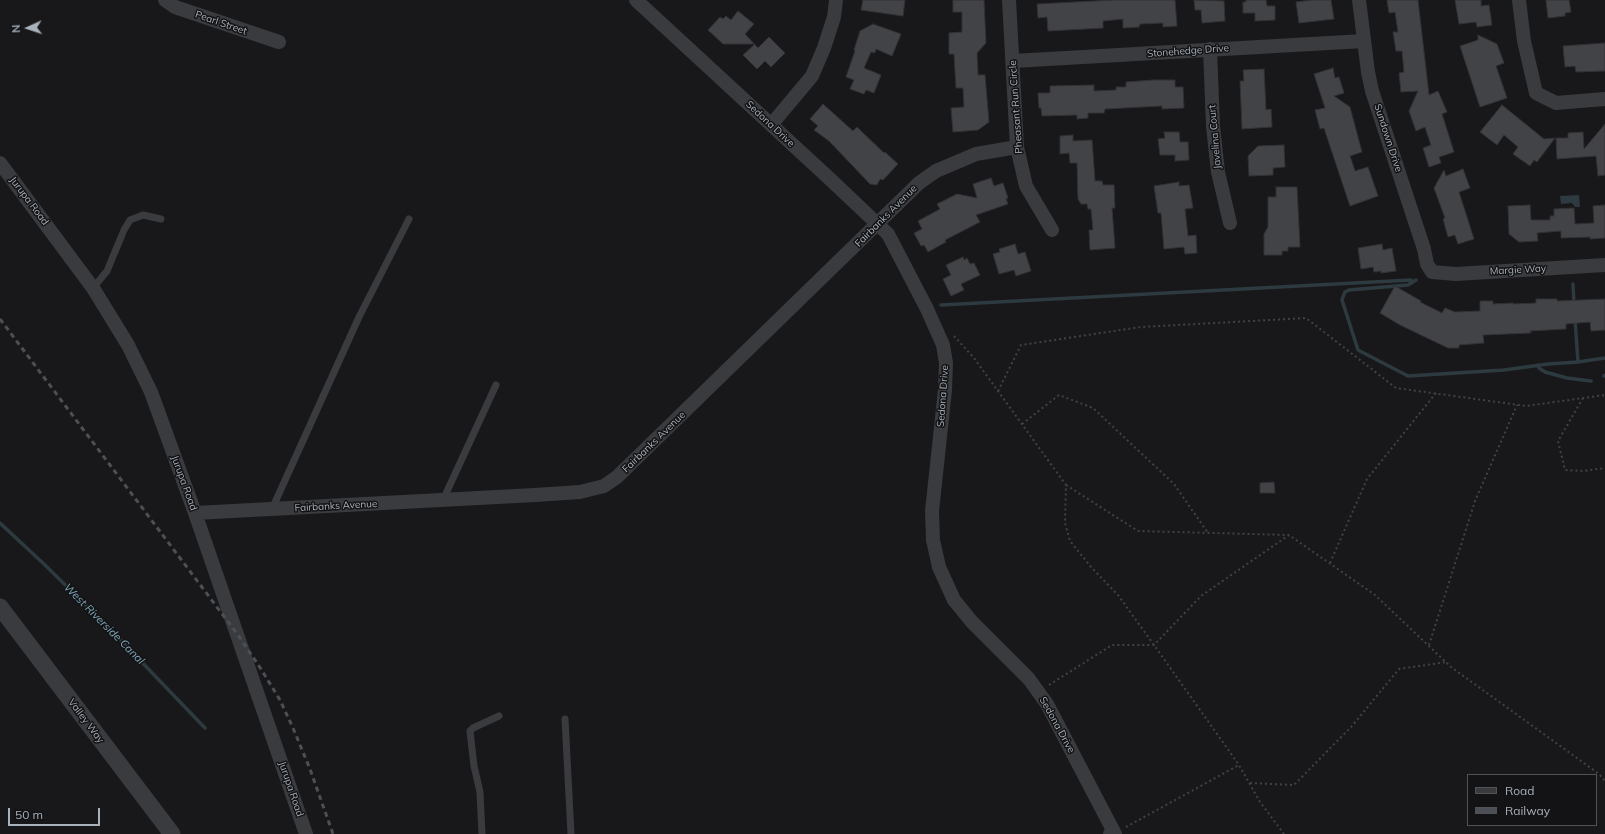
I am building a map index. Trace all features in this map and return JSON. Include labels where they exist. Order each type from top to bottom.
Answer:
[{"type":"street","name":"Pearl Street","points":[[165,0],[175,7],[279,42]]},
{"type":"street","name":"Sedona Drive","points":[[636,0],[888,234],[927,309],[943,345],[945,357],[945,390],[932,511],[933,540],[939,567],[954,600],[972,622],[1028,679],[1047,704],[1114,834]]},
{"type":"street","points":[[771,125],[812,76],[824,48],[834,17],[836,0]]},
{"type":"street","name":"Pheasant Run Circle","points":[[1010,0],[1017,147],[1026,186],[1052,230]]},
{"type":"street","name":"Sundown Drive","points":[[1359,0],[1372,92],[1424,249],[1427,264],[1432,272]]},
{"type":"street","points":[[1519,0],[1524,41],[1536,94],[1556,103],[1605,99]]},
{"type":"street","name":"Stonehedge Drive","points":[[1012,61],[1364,41]]},
{"type":"street","name":"Javelina Court","points":[[1210,49],[1213,126],[1218,172],[1230,223]]},
{"type":"street","name":"Fairbanks Avenue","points":[[195,513],[580,492],[595,489],[611,482],[919,183],[936,170],[976,154],[1017,147]]},
{"type":"street","name":"Jurupa Road","points":[[0,163],[93,288],[128,345],[148,386],[195,513],[306,834]]},
{"type":"street","name":"Margie Way","points":[[1432,272],[1456,274],[1605,265]]},
{"type":"street","name":"Valley Way","points":[[0,607],[172,834]]},
{"type":"lane","points":[[93,288],[106,271],[130,220],[143,215],[161,220]]},
{"type":"lane","points":[[272,509],[359,317],[409,219]]},
{"type":"lane","points":[[443,500],[496,385]]},
{"type":"lane","points":[[482,834],[480,792],[474,766],[470,731],[473,728],[499,716]]},
{"type":"lane","points":[[565,719],[572,834]]},
{"type":"path","points":[[998,391],[1021,345],[1141,327],[1306,318],[1396,388],[1526,406],[1605,395]]},
{"type":"path","points":[[949,333],[956,337],[974,358],[1066,485],[1138,531],[1289,536],[1376,595],[1446,662],[1599,774],[1605,781]]},
{"type":"path","points":[[1330,563],[1367,479],[1436,393]]},
{"type":"path","points":[[1022,424],[1059,395],[1093,408],[1174,484],[1208,533]]},
{"type":"path","points":[[1583,398],[1558,441],[1564,470],[1583,471],[1605,468]]},
{"type":"path","points":[[1429,645],[1475,501],[1517,405]]},
{"type":"path","points":[[1066,485],[1065,523],[1070,541],[1091,567],[1118,595],[1239,765],[1260,802],[1284,834]]},
{"type":"path","points":[[1038,692],[1112,645],[1154,645],[1202,596],[1289,536]]},
{"type":"path","points":[[1250,783],[1294,785],[1352,726],[1399,669],[1446,662]]},
{"type":"path","points":[[1114,834],[1239,765]]},
{"type":"shaded area","points":[[1579,195],[1580,207],[1575,207],[1572,203],[1561,204],[1560,196]]},
{"type":"building","points":[[863,0],[905,0],[903,16],[861,10]]},
{"type":"building","points":[[953,0],[984,0],[986,43],[977,53],[978,75],[985,75],[989,122],[978,130],[953,132],[951,108],[964,107],[963,88],[956,88],[954,54],[949,54],[949,33],[962,32],[962,12],[953,12]]},
{"type":"building","points":[[1114,0],[1175,0],[1177,26],[1163,27],[1163,23],[1140,24],[1139,27],[1123,28],[1123,19],[1103,21],[1103,28],[1048,31],[1047,17],[1038,18],[1037,4]]},
{"type":"building","points":[[1194,0],[1224,1],[1225,21],[1202,23],[1201,10],[1195,10]]},
{"type":"building","points":[[1246,0],[1266,0],[1267,6],[1275,6],[1275,20],[1255,21],[1255,13],[1243,13],[1243,2],[1246,2]]},
{"type":"building","points":[[1331,0],[1334,19],[1299,23],[1296,2]]},
{"type":"building","points":[[1387,0],[1418,0],[1429,95],[1438,91],[1447,112],[1442,114],[1454,152],[1439,157],[1441,163],[1429,167],[1423,148],[1431,145],[1425,127],[1416,131],[1409,111],[1418,91],[1401,92],[1399,73],[1404,72],[1402,51],[1396,51],[1393,32],[1398,32],[1395,12],[1389,13]]},
{"type":"building","points":[[1455,0],[1481,0],[1481,6],[1489,5],[1492,25],[1477,27],[1476,22],[1459,24]]},
{"type":"building","points":[[1546,0],[1569,0],[1571,12],[1565,13],[1565,16],[1548,18]]},
{"type":"building","points":[[738,11],[754,24],[745,34],[754,44],[723,44],[708,30],[720,17],[723,19],[726,16],[731,20]]},
{"type":"building","points":[[873,24],[901,34],[892,56],[876,49],[875,53],[871,52],[864,68],[881,75],[874,93],[866,90],[864,94],[850,89],[854,80],[846,77],[860,31]]},
{"type":"building","points":[[1478,35],[1497,44],[1504,63],[1496,66],[1507,98],[1480,107],[1460,46],[1478,40]]},
{"type":"building","points":[[769,37],[785,53],[771,67],[765,61],[757,69],[743,55],[755,44],[758,48]]},
{"type":"building","points":[[1605,43],[1605,71],[1576,72],[1575,66],[1565,67],[1563,46]]},
{"type":"building","points":[[1333,68],[1335,78],[1339,77],[1344,93],[1334,96],[1350,107],[1362,152],[1350,156],[1355,171],[1368,167],[1378,196],[1350,206],[1324,128],[1320,129],[1315,110],[1325,108],[1314,74]]},
{"type":"building","points":[[1264,69],[1266,110],[1271,109],[1272,127],[1242,129],[1240,81],[1244,81],[1243,70]]},
{"type":"building","points":[[1175,80],[1175,87],[1183,87],[1184,108],[1162,109],[1162,106],[1105,109],[1104,113],[1088,113],[1088,118],[1077,119],[1077,115],[1042,116],[1041,108],[1039,108],[1038,93],[1050,93],[1050,86],[1094,85],[1094,91],[1116,90],[1116,87],[1126,87],[1126,82]]},
{"type":"building","points":[[823,104],[853,131],[857,127],[884,153],[885,152],[898,164],[883,180],[880,179],[877,185],[870,184],[829,141],[814,130],[818,126],[810,119]]},
{"type":"building","points":[[1502,105],[1544,139],[1555,138],[1537,162],[1534,160],[1530,166],[1513,154],[1518,147],[1504,135],[1497,145],[1480,132]]},
{"type":"building","points":[[1605,124],[1605,175],[1598,176],[1596,156],[1557,159],[1556,138],[1568,138],[1568,133],[1583,132],[1584,149]]},
{"type":"building","points":[[1164,132],[1179,132],[1180,142],[1188,142],[1189,160],[1175,161],[1175,155],[1160,155],[1158,139],[1165,138]]},
{"type":"building","points":[[1073,135],[1073,141],[1092,140],[1095,181],[1102,181],[1103,185],[1114,185],[1115,208],[1112,208],[1115,248],[1090,250],[1089,230],[1093,230],[1091,209],[1088,209],[1087,204],[1081,204],[1078,199],[1077,163],[1070,163],[1069,153],[1060,154],[1060,136]]},
{"type":"building","points":[[1284,145],[1285,167],[1273,168],[1273,175],[1249,176],[1248,156],[1258,146]]},
{"type":"building","points":[[1463,169],[1470,188],[1459,192],[1474,239],[1458,244],[1455,235],[1448,237],[1443,219],[1445,218],[1434,188],[1444,170],[1446,176]]},
{"type":"building","points":[[991,178],[994,186],[1003,183],[1008,198],[1006,199],[1008,204],[976,215],[980,222],[945,240],[946,242],[928,252],[924,245],[921,246],[914,233],[922,229],[918,221],[940,209],[937,204],[957,194],[977,198],[973,184]]},
{"type":"building","points":[[1179,182],[1179,186],[1189,185],[1193,208],[1185,209],[1188,236],[1196,235],[1197,253],[1185,254],[1184,247],[1164,249],[1161,213],[1158,213],[1154,186]]},
{"type":"building","points":[[1276,187],[1297,187],[1300,247],[1288,247],[1288,251],[1282,251],[1282,255],[1264,255],[1264,234],[1268,227],[1268,197],[1276,197]]},
{"type":"building","points":[[1530,205],[1531,220],[1550,220],[1550,216],[1554,216],[1554,209],[1574,208],[1575,224],[1594,223],[1593,206],[1605,205],[1605,238],[1561,238],[1561,231],[1537,233],[1538,241],[1519,242],[1509,234],[1508,206]]},
{"type":"building","points":[[1015,244],[1018,254],[1025,252],[1031,271],[1016,276],[1014,270],[999,274],[993,254],[1000,252],[999,249]]},
{"type":"building","points":[[1382,244],[1383,250],[1392,248],[1396,271],[1381,273],[1381,271],[1374,272],[1373,267],[1361,269],[1358,248]]},
{"type":"building","points":[[963,257],[964,260],[967,258],[970,264],[974,263],[980,275],[961,284],[964,290],[951,296],[943,279],[951,275],[946,265]]},
{"type":"building","points":[[1395,286],[1421,301],[1420,302],[1442,313],[1445,308],[1455,312],[1480,311],[1480,301],[1493,301],[1493,304],[1513,304],[1536,303],[1536,299],[1557,299],[1557,301],[1605,299],[1605,330],[1591,331],[1590,322],[1566,324],[1566,329],[1530,331],[1531,333],[1483,335],[1484,343],[1459,345],[1459,348],[1448,348],[1400,325],[1380,313]]},
{"type":"building","points":[[1274,482],[1275,493],[1260,493],[1260,483]]},
{"type":"waterway","points":[[941,305],[1411,280]]},
{"type":"waterway","points":[[1416,280],[1408,285],[1349,290],[1345,292],[1342,300],[1358,350],[1408,376],[1504,370],[1548,364],[1578,362],[1575,319]]},
{"type":"waterway","points":[[1573,284],[1574,304]]},
{"type":"waterway","points":[[1578,362],[1605,358]]},
{"type":"waterway","points":[[1538,365],[1539,368],[1545,372],[1567,378],[1591,381]]},
{"type":"waterway","name":"West Riverside Canal","points":[[0,523],[110,629],[205,728]]},
{"type":"railway","points":[[0,319],[238,635],[261,669],[280,700],[293,728],[310,769],[333,834]]}]
